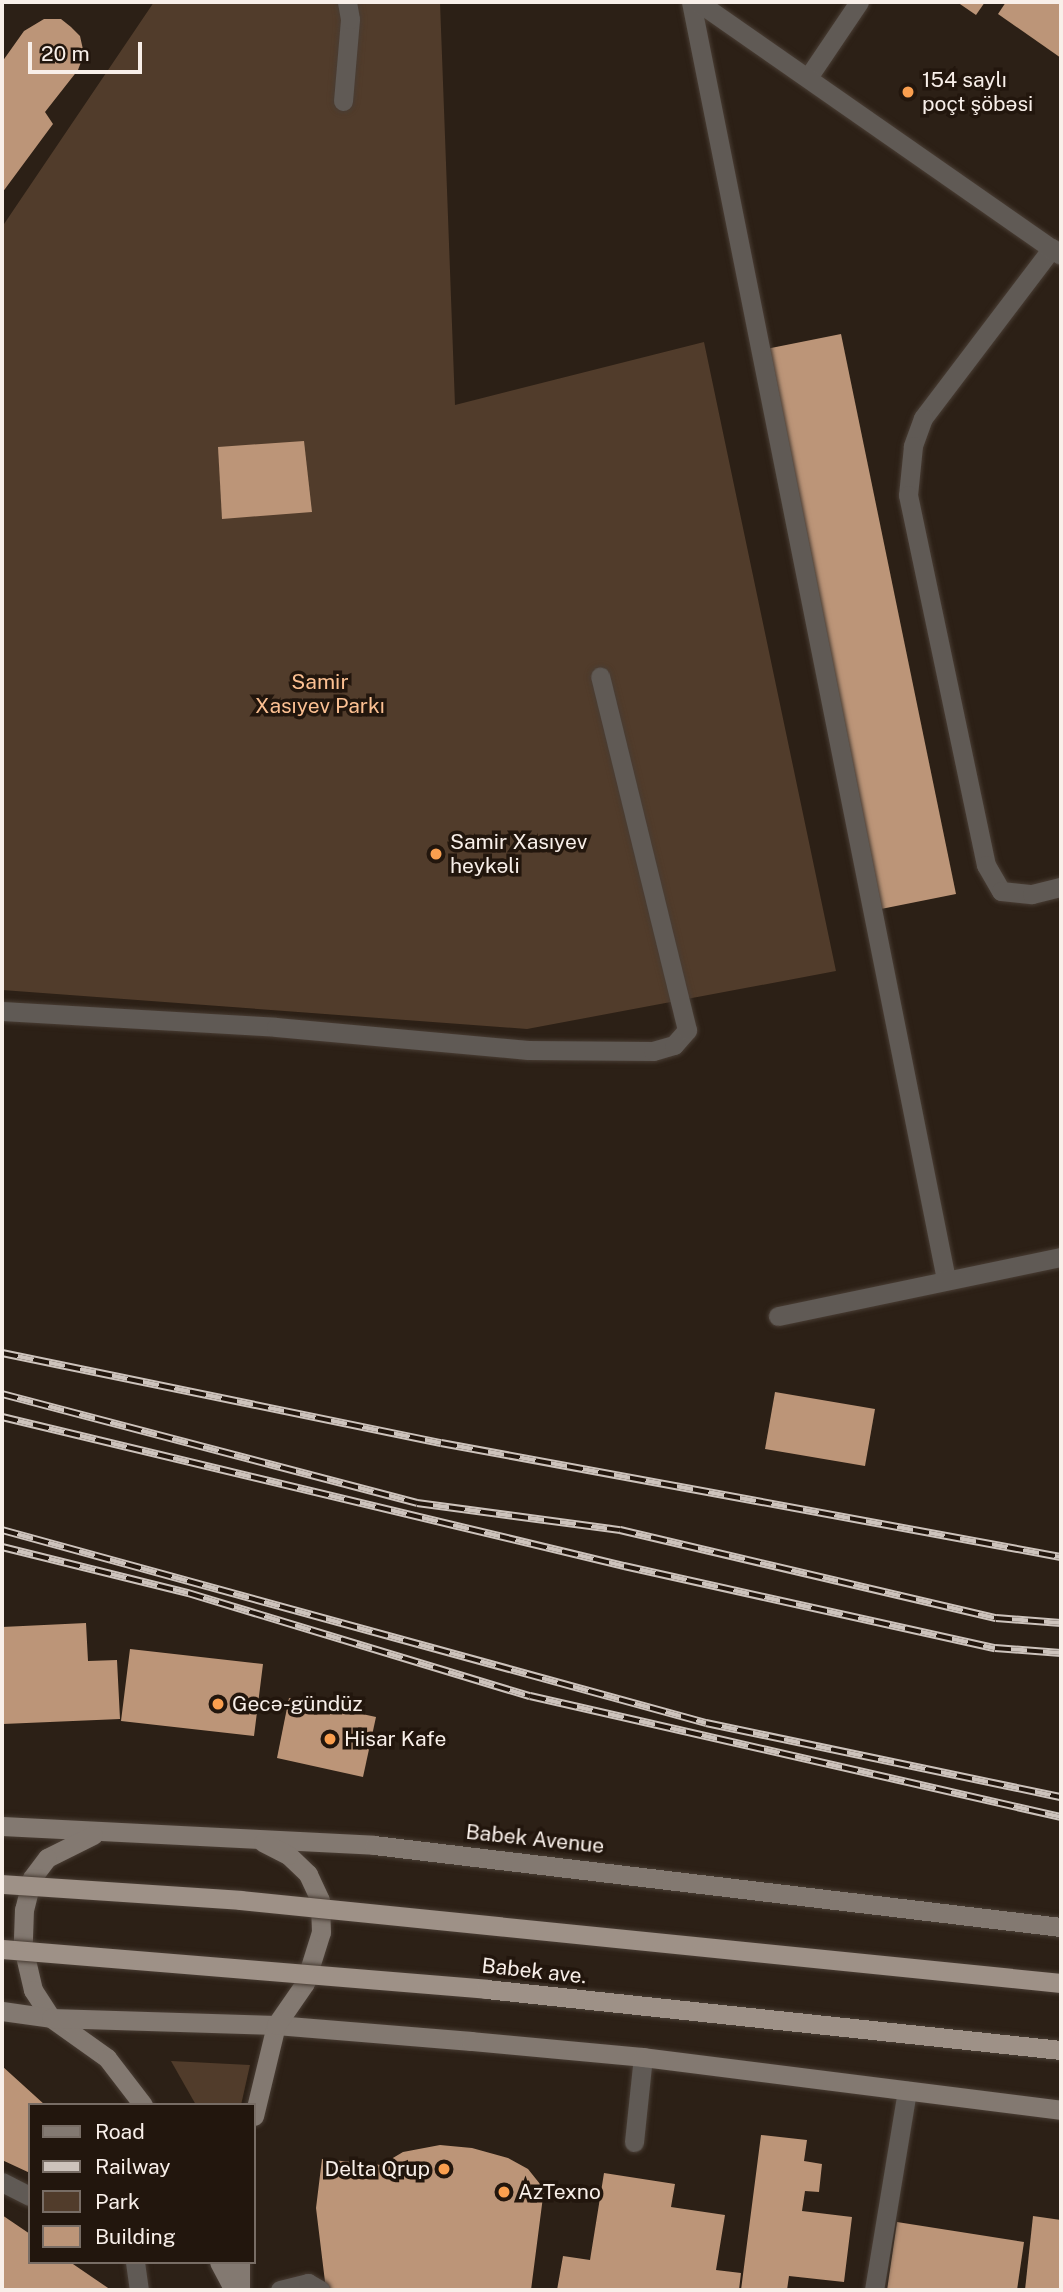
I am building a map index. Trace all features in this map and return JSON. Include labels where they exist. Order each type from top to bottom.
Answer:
[{"type":"main road","name":"Babek Avenue","points":[[2,1826],[373,1845],[614,1871],[1061,1927]]},
{"type":"main road","points":[[102,1832],[61,1849],[32,1878],[24,1909],[23,1947],[33,1990],[51,2018],[107,2058],[141,2103]]},
{"type":"main road","points":[[256,2108],[276,2025],[305,1983],[321,1932],[320,1900],[308,1874],[288,1855],[259,1840]]},
{"type":"main road","name":"Babek ave.","points":[[2,1884],[267,1902],[1061,1983]]},
{"type":"main road","name":"Babek ave.","points":[[2,1949],[486,1989],[1061,2050]]},
{"type":"main road","points":[[2,2011],[51,2018],[276,2025],[643,2057],[1061,2110]]},
{"type":"main road","points":[[220,2264],[234,2290]]},
{"type":"main road","points":[[240,2264],[240,2290]]},
{"type":"street","points":[[343,101],[347,2]]},
{"type":"street","points":[[691,2],[946,1279]]},
{"type":"street","points":[[698,2],[809,76],[1056,251],[923,418],[913,446],[908,495],[986,865],[1001,891],[1032,894],[1061,887]]},
{"type":"street","points":[[809,76],[859,2]]},
{"type":"street","points":[[2,1011],[276,1027],[528,1050],[653,1051],[674,1045],[687,1030],[600,677]]},
{"type":"street","points":[[778,1316],[1061,1257]]},
{"type":"street","points":[[634,2141],[643,2057]]},
{"type":"street","points":[[874,2290],[906,2091]]},
{"type":"street","points":[[2,2182],[28,2195]]},
{"type":"street","points":[[135,2264],[139,2290]]},
{"type":"street","points":[[281,2290],[308,2283],[320,2290]]},
{"type":"green space","name":"Samir Xasıyev Parkı","points":[[154,2],[440,2],[455,405],[704,342],[836,971],[527,1029],[2,990],[2,227]]},
{"type":"green space","points":[[171,2061],[250,2065],[241,2103],[195,2103]]},
{"type":"building","points":[[957,2],[985,2],[976,15]]},
{"type":"building","points":[[1006,2],[1061,2],[1061,58],[998,14]]},
{"type":"building","points":[[44,19],[61,19],[71,27],[80,36],[84,54],[78,70],[45,112],[53,124],[2,193],[2,62],[24,31]]},
{"type":"building","points":[[841,334],[956,894],[881,909],[766,349]]},
{"type":"building","points":[[304,441],[312,512],[222,519],[218,447]]},
{"type":"building","points":[[775,1392],[875,1409],[865,1466],[765,1449]]},
{"type":"building","points":[[86,1623],[88,1661],[117,1660],[120,1719],[3,1724],[2,1627]]},
{"type":"building","points":[[130,1649],[263,1664],[254,1736],[121,1721]]},
{"type":"building","points":[[289,1698],[376,1717],[363,1777],[277,1758]]},
{"type":"building","points":[[2,2066],[43,2103],[28,2103],[28,2172],[2,2160]]},
{"type":"building","points":[[761,2135],[807,2140],[804,2161],[822,2164],[819,2192],[805,2191],[802,2211],[852,2217],[844,2282],[789,2276],[787,2290],[741,2290]]},
{"type":"building","points":[[440,2145],[472,2148],[508,2158],[528,2169],[544,2189],[531,2290],[326,2290],[316,2208],[322,2159],[381,2165],[403,2152]]},
{"type":"building","points":[[604,2173],[675,2184],[671,2207],[725,2215],[716,2270],[741,2273],[739,2290],[557,2290],[563,2256],[590,2260]]},
{"type":"building","points":[[2,2215],[28,2233],[28,2264],[73,2264],[111,2290],[2,2290]]},
{"type":"building","points":[[1033,2216],[1061,2220],[1061,2290],[1025,2290]]},
{"type":"building","points":[[897,2222],[1024,2242],[1017,2290],[887,2290]]},
{"type":"railway","points":[[2,1353],[441,1443],[1061,1557]]},
{"type":"railway","points":[[2,1394],[417,1503],[620,1530],[996,1618],[1061,1623]]},
{"type":"railway","points":[[2,1417],[624,1566],[995,1648],[1061,1653]]},
{"type":"railway","points":[[2,1530],[706,1723],[1061,1797]]},
{"type":"railway","points":[[2,1547],[188,1593],[530,1696],[1061,1817]]},
{"type":"place","name":"154 saylı poçt şöbəsi","points":[[908,92]]},
{"type":"place","name":"Samir Xasıyev heykəli","points":[[436,854]]},
{"type":"place","name":"Gecə-gündüz","points":[[218,1704]]},
{"type":"place","name":"Hisar Kafe","points":[[330,1739]]},
{"type":"place","name":"Delta Qrup","points":[[444,2169]]},
{"type":"place","name":"AzTexno","points":[[504,2192]]}]
